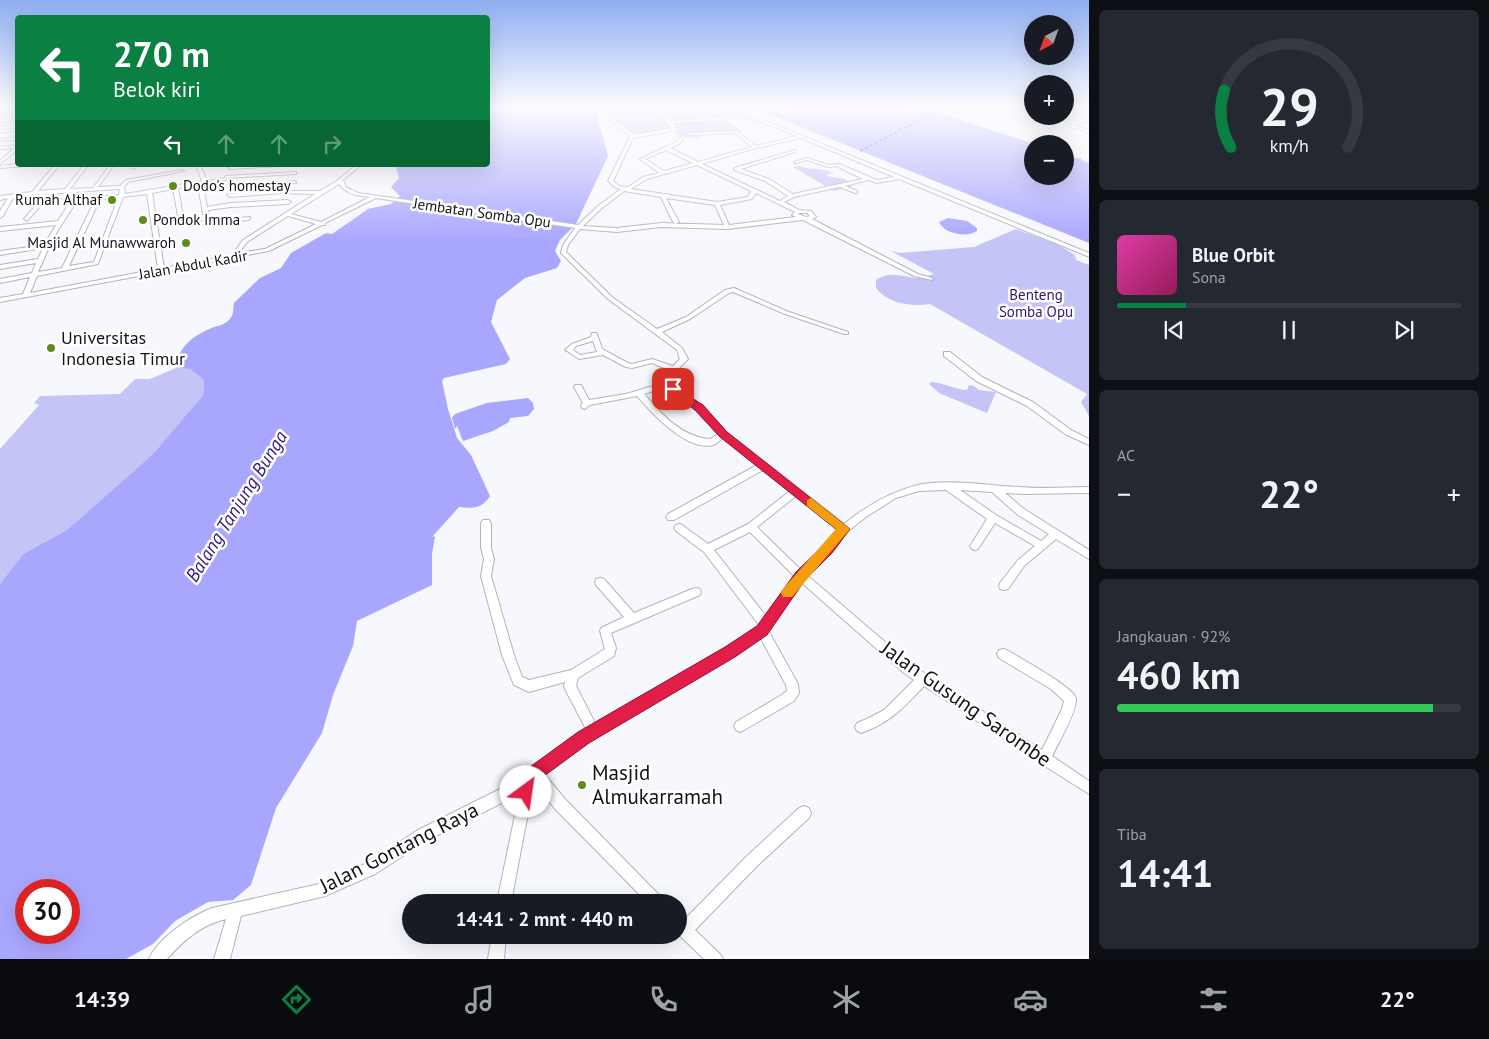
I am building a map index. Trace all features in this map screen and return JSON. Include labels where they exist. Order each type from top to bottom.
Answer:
[{"type":"street","points":[[0,163],[11,152]]},
{"type":"street","points":[[625,152],[610,181],[618,187],[717,204],[750,198],[754,196],[754,190]]},
{"type":"street","points":[[654,152],[641,160],[663,173]]},
{"type":"street","points":[[626,230],[656,225],[726,226],[808,218],[916,275],[930,279],[878,247],[797,213],[781,202],[696,165],[672,152]]},
{"type":"street","points":[[739,152],[645,178],[617,193],[576,226],[564,245],[563,254],[610,298],[683,353],[684,359],[665,378],[667,384],[699,408],[723,434],[764,464],[844,529]]},
{"type":"street","points":[[791,152],[736,169],[767,180],[792,196]]},
{"type":"street","points":[[838,152],[1089,255]]},
{"type":"street","points":[[0,157],[7,156]]},
{"type":"street","points":[[796,162],[807,159],[828,166],[837,165],[877,182],[900,177]]},
{"type":"street","points":[[0,167],[15,166]]},
{"type":"street","points":[[34,193],[55,167]]},
{"type":"street","points":[[66,191],[84,167]]},
{"type":"street","points":[[94,188],[110,167]]},
{"type":"street","points":[[199,167],[203,182],[208,221]]},
{"type":"street","points":[[231,167],[225,178],[231,205]]},
{"type":"street","points":[[233,258],[245,241],[340,180],[356,167]]},
{"type":"street","points":[[0,281],[89,266],[98,262],[123,196],[122,187],[126,181],[182,171]]},
{"type":"street","points":[[40,203],[123,196],[225,178],[294,173]]},
{"type":"street","points":[[781,202],[792,196],[868,178]]},
{"type":"street","points":[[340,180],[348,191],[375,197]]},
{"type":"street","points":[[227,186],[294,182]]},
{"type":"street","points":[[840,186],[855,192]]},
{"type":"street","points":[[0,198],[34,193],[122,187]]},
{"type":"street","points":[[175,187],[183,226],[208,221],[248,218]]},
{"type":"street","points":[[149,192],[161,270]]},
{"type":"street","points":[[230,196],[282,192],[321,192]]},
{"type":"street","points":[[27,218],[40,203],[43,193]]},
{"type":"street","points":[[0,216],[11,196]]},
{"type":"street","points":[[663,196],[676,222]]},
{"type":"street","name":"Jembatan Somba Opu","points":[[375,197],[576,226],[626,230]]},
{"type":"street","name":"Jalan Abdul Kadir","points":[[0,300],[233,258],[267,250],[375,197]]},
{"type":"street","points":[[64,270],[98,198]]},
{"type":"street","points":[[25,296],[38,261],[58,223],[74,200]]},
{"type":"street","points":[[205,209],[231,205],[288,202]]},
{"type":"street","points":[[717,204],[726,226]]},
{"type":"street","points":[[626,230],[629,227],[645,222],[676,222],[726,226],[809,212],[808,218]]},
{"type":"street","points":[[287,214],[323,224]]},
{"type":"street","points":[[0,229],[58,223]]},
{"type":"street","points":[[0,254],[46,246]]},
{"type":"street","points":[[0,267],[38,261]]},
{"type":"street","points":[[657,332],[682,322],[727,291],[734,290],[786,313],[846,333]]},
{"type":"street","points":[[603,353],[579,357],[570,350],[574,345],[594,336],[597,347],[603,353],[629,366],[652,361],[674,369]]},
{"type":"street","points":[[947,354],[979,379],[1030,404],[1062,428],[1089,442]]},
{"type":"street","points":[[578,387],[586,405],[639,393],[667,384]]},
{"type":"street","points":[[639,393],[653,411],[689,437],[712,442],[723,434]]},
{"type":"street","points":[[671,517],[764,464]]},
{"type":"street","points":[[949,486],[993,518],[1041,545]]},
{"type":"street","name":"Jalan Gontang Raya","points":[[157,959],[188,928],[200,920],[212,915],[235,912],[304,896],[349,879],[370,869],[423,835],[505,794],[594,732],[730,652],[764,628],[801,576],[828,550],[844,529],[862,514],[893,496],[919,488],[949,486],[1024,492],[1089,490]]},
{"type":"street","points":[[994,489],[1021,512],[1089,556]]},
{"type":"street","points":[[706,549],[751,527],[796,491]]},
{"type":"street","points":[[975,546],[993,518]]},
{"type":"street","points":[[486,523],[486,548],[489,559],[486,576],[508,655],[518,681],[529,686],[573,675],[610,652],[606,631],[609,628],[696,592]]},
{"type":"street","name":"Jalan Gusung Sarombe","points":[[751,527],[838,611],[922,679],[1089,788]]},
{"type":"street","points":[[679,528],[706,549],[764,628],[792,684],[793,693],[788,700],[756,714],[740,726]]},
{"type":"street","points":[[1004,586],[1021,563],[1055,535]]},
{"type":"street","points":[[600,582],[633,619]]},
{"type":"street","points":[[1003,654],[1056,684],[1070,699],[1068,710],[1044,759]]},
{"type":"street","points":[[573,675],[570,687],[594,732]]},
{"type":"street","points":[[861,727],[876,723],[888,716],[922,679]]},
{"type":"street","points":[[506,894],[532,775]]},
{"type":"street","points":[[532,775],[648,894]]},
{"type":"street","points":[[687,922],[804,813]]},
{"type":"street","points":[[222,959],[235,912]]},
{"type":"street","points":[[687,933],[715,959]]},
{"type":"street","points":[[496,959],[498,944]]},
{"type":"green space","points":[[799,166],[828,171],[833,173],[826,175],[847,180],[852,186],[834,191],[793,167]]},
{"type":"green space","name":"Benteng Somba Opu","points":[[1016,229],[1057,244],[1075,255],[1076,260],[1089,265],[1089,416],[1081,402],[1087,394],[930,304],[916,305],[894,301],[887,298],[876,288],[876,280],[886,275],[921,278],[934,274],[891,251],[900,253],[974,247]]},
{"type":"green space","points":[[176,368],[190,369],[204,380],[203,395],[153,454],[67,530],[23,554],[0,584],[0,449],[39,405],[34,403],[40,396],[120,394],[135,379],[150,379]]},
{"type":"green space","points":[[931,382],[967,390],[969,385],[979,390],[996,392],[987,413],[939,393],[929,384]]},
{"type":"water","name":"Balang Tanjung Bunga","points":[[490,152],[607,152],[608,156],[576,224],[560,240],[555,251],[561,261],[557,268],[525,278],[497,300],[491,322],[510,359],[506,364],[444,378],[442,381],[457,438],[471,455],[490,496],[477,507],[459,507],[432,537],[435,536],[432,554],[432,585],[357,621],[353,646],[333,695],[322,733],[276,808],[251,885],[233,900],[208,902],[175,921],[153,944],[126,959],[0,959],[0,584],[23,554],[67,530],[153,454],[203,395],[204,380],[190,369],[176,368],[177,360],[184,347],[194,337],[228,321],[232,315],[234,303],[260,278],[281,268],[291,253],[326,233],[332,234],[368,209],[391,204],[400,196],[391,187],[399,178],[397,167],[490,167]]},
{"type":"water","points":[[863,152],[1024,152],[1024,185],[1074,185],[1074,158],[1082,158],[1081,160],[1089,163],[1089,243]]},
{"type":"water","points":[[948,218],[967,221],[977,228],[977,231],[968,234],[951,232],[939,222]]},
{"type":"water","points":[[528,398],[533,403],[534,409],[528,416],[510,418],[509,422],[493,431],[463,441],[457,426],[455,429],[452,418],[455,414],[487,403]]},
{"type":"slow traffic","points":[[787,593],[805,571],[828,550],[844,529],[811,503]]},
{"type":"place","name":"Dodo's homestay","points":[[173,186]]},
{"type":"place","name":"Rumah Althaf","points":[[112,200]]},
{"type":"place","name":"Pondok Imma","points":[[143,220]]},
{"type":"place","name":"Masjid Al Munawwaroh","points":[[186,243]]},
{"type":"place","name":"Universitas Indonesia Timur","points":[[51,348]]},
{"type":"place","name":"Masjid Almukarramah","points":[[582,785]]},
{"type":"route","points":[[526,792],[529,778],[584,738],[647,699],[730,652],[762,630],[792,587],[805,571],[828,550],[844,529],[764,464],[723,434],[695,404],[673,389]]}]
